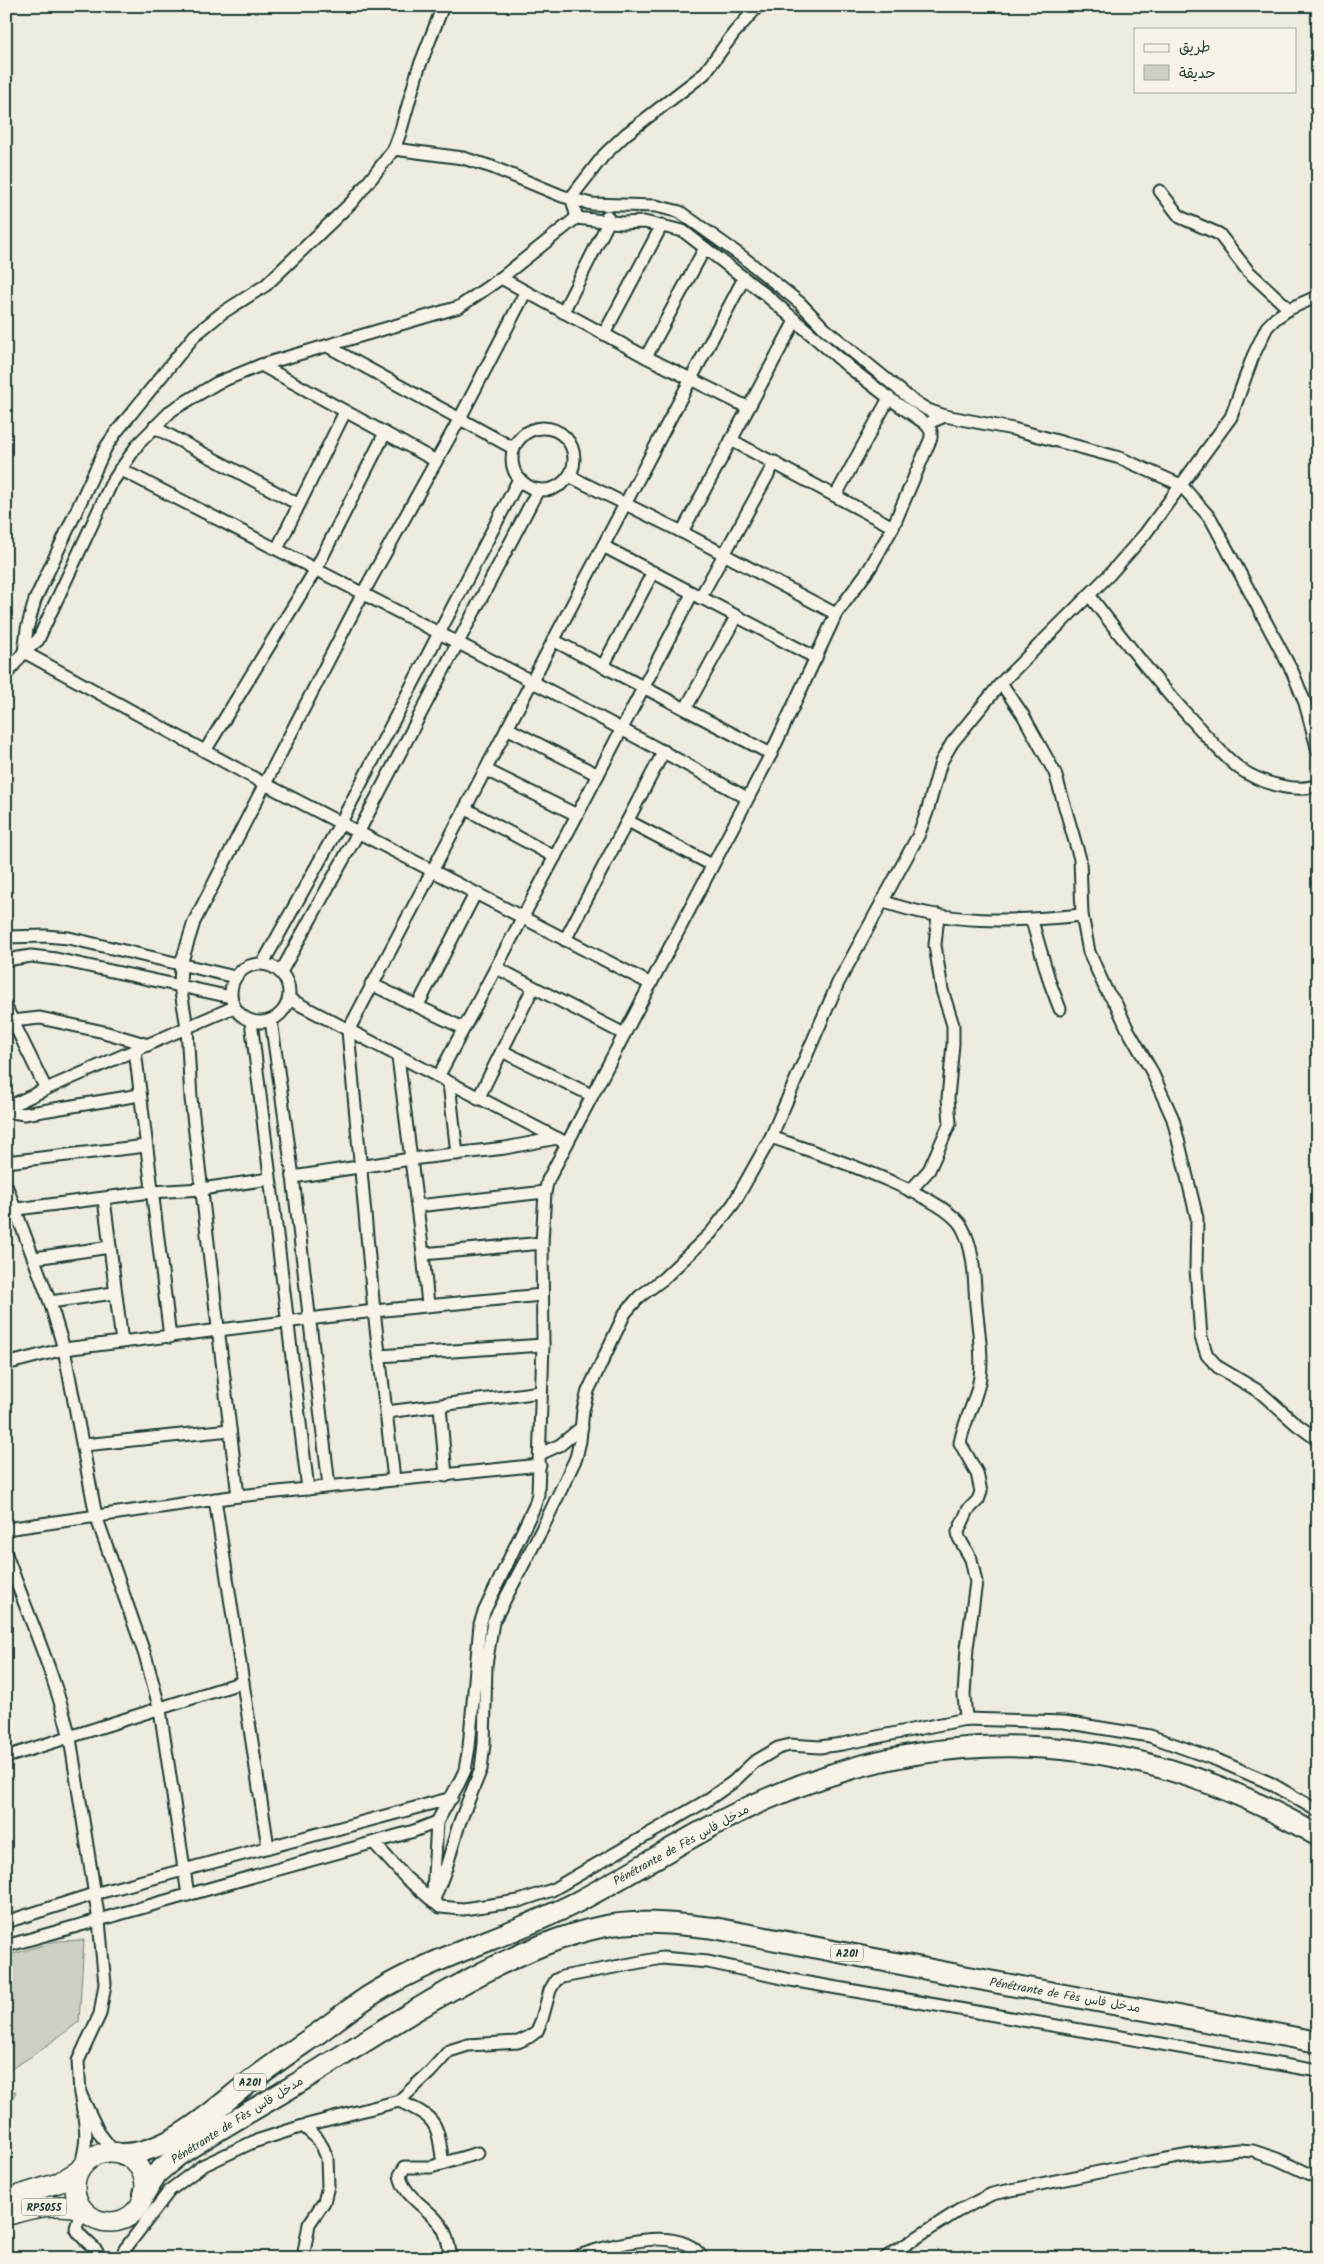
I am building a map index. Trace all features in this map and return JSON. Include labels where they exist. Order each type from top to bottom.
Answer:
[{"type":"highway","name":"Pénétrante de Fès مدخل فاس","points":[[118,2153],[144,2152],[184,2132],[372,1995],[451,1954],[578,1902],[728,1816],[818,1779],[870,1763],[917,1753],[965,1747],[1050,1747],[1091,1752],[1146,1762],[1213,1784],[1263,1805],[1318,1836]]},
{"type":"highway","name":"Pénétrante de Fès مدخل فاس","points":[[144,2194],[157,2172],[176,2157],[392,2023],[463,1983],[524,1952],[579,1932],[603,1926],[635,1923],[670,1923],[714,1928],[1318,2042]]},
{"type":"highway","points":[[118,2153],[131,2159],[141,2170],[145,2184],[144,2194],[136,2210],[122,2220],[105,2222],[84,2211],[74,2190],[79,2169],[95,2154],[118,2153]]},
{"type":"highway","name":"RP5055","points":[[6,2199],[58,2183],[79,2169]]},
{"type":"highway","name":"RP5055","points":[[6,2216],[50,2206],[68,2205],[84,2211]]},
{"type":"street","points":[[24,652],[27,629],[35,600],[99,460],[116,431],[195,335],[222,314],[266,285],[306,248],[352,202],[394,148],[418,70],[443,6]]},
{"type":"street","points":[[576,218],[576,208],[572,199],[576,190],[604,156],[626,134],[704,74],[734,33],[758,6]]},
{"type":"street","points":[[394,148],[451,156],[480,163],[572,199],[603,205],[656,206],[680,212],[800,303],[825,330],[913,401],[928,410],[945,416],[1013,428],[1120,458],[1181,485],[1211,519],[1293,673],[1305,703],[1318,751]]},
{"type":"street","points":[[1160,191],[1180,216],[1218,234],[1248,271],[1289,309]]},
{"type":"street","points":[[563,312],[609,221],[603,205]]},
{"type":"street","points":[[6,675],[24,652],[38,640],[120,469],[138,444],[172,410],[217,383],[261,364],[459,307],[501,278],[576,218],[644,222],[683,231],[744,278],[889,398],[926,424],[932,431],[932,438],[893,526],[870,568],[836,614],[771,754],[651,984],[592,1095],[561,1141],[545,1192],[542,1243],[540,1482],[535,1505],[480,1624],[469,1748],[465,1770],[452,1798],[437,1822],[433,1902]]},
{"type":"street","points":[[604,334],[662,225]]},
{"type":"street","points":[[646,357],[705,248]]},
{"type":"street","points":[[501,278],[646,357],[747,407]]},
{"type":"street","points":[[394,1479],[374,1311],[348,1031],[371,984],[466,809],[530,682],[744,278]]},
{"type":"street","points":[[238,1496],[191,1099],[187,1028],[180,986],[181,964],[194,922],[363,593],[459,420],[525,292]]},
{"type":"street","points":[[433,1902],[446,1868],[458,1824],[481,1769],[484,1744],[486,1664],[493,1622],[542,1529],[576,1458],[588,1391],[601,1366],[620,1320],[639,1297],[663,1278],[723,1219],[771,1137],[838,984],[924,822],[940,762],[952,743],[1001,683],[1133,550],[1231,417],[1267,327],[1289,309],[1318,296]]},
{"type":"street","points":[[682,532],[795,320]]},
{"type":"street","points":[[327,346],[459,420],[514,448]]},
{"type":"street","points":[[261,364],[436,461]]},
{"type":"street","points":[[836,495],[889,398]]},
{"type":"street","points":[[277,549],[345,412]]},
{"type":"street","points":[[926,424],[945,416]]},
{"type":"street","points":[[154,427],[298,504]]},
{"type":"street","points":[[546,428],[556,432],[570,444],[573,454],[573,465],[569,476],[559,485],[550,489],[538,490],[528,486],[519,479],[514,470],[512,459],[514,448],[525,434],[535,429],[546,428]]},
{"type":"street","points":[[205,751],[316,569],[385,433]]},
{"type":"street","points":[[731,440],[893,526]]},
{"type":"street","points":[[438,1077],[644,686],[696,596],[723,555],[775,462]]},
{"type":"street","points":[[120,469],[363,593],[747,798]]},
{"type":"street","points":[[569,476],[624,505],[682,532],[836,614]]},
{"type":"street","points":[[263,963],[340,824],[519,479]]},
{"type":"street","points":[[281,972],[358,833],[538,490]]},
{"type":"street","points":[[603,546],[816,658]]},
{"type":"street","points":[[603,666],[652,572]]},
{"type":"street","points":[[1089,595],[1153,678],[1210,741],[1239,768],[1255,777],[1290,788],[1308,788],[1318,785]]},
{"type":"street","points":[[686,708],[736,617]]},
{"type":"street","points":[[553,640],[771,754]]},
{"type":"street","points":[[24,652],[340,824],[651,984]]},
{"type":"street","points":[[1001,683],[1023,715],[1055,774],[1080,859],[1082,915],[1086,941],[1094,968],[1151,1070],[1173,1119],[1197,1218],[1196,1268],[1201,1337],[1207,1355],[1218,1367],[1260,1392],[1296,1424],[1318,1440]]},
{"type":"street","points":[[507,728],[598,775]]},
{"type":"street","points":[[565,940],[664,752]]},
{"type":"street","points":[[486,770],[577,815]]},
{"type":"street","points":[[466,809],[554,857]]},
{"type":"street","points":[[628,821],[712,865]]},
{"type":"street","points":[[418,1005],[475,894]]},
{"type":"street","points":[[882,901],[938,915],[981,921],[1032,921],[1082,915]]},
{"type":"street","points":[[910,1191],[928,1170],[950,1123],[948,1098],[954,1044],[953,1025],[942,990],[936,944],[938,915]]},
{"type":"street","points":[[1032,921],[1050,984],[1060,1009]]},
{"type":"street","points":[[6,937],[46,936],[69,938],[235,976]]},
{"type":"street","points":[[6,960],[31,956],[49,958],[180,986],[232,1002],[241,1015],[251,1021],[261,1022],[271,1020],[284,1010],[289,999],[289,984],[281,972],[273,966],[263,963],[252,964],[242,969],[235,976],[232,1002]]},
{"type":"street","points":[[496,968],[624,1034]]},
{"type":"street","points":[[371,984],[463,1028]]},
{"type":"street","points":[[478,1099],[534,988]]},
{"type":"street","points":[[289,999],[561,1141]]},
{"type":"street","points":[[6,1110],[46,1089],[187,1028],[232,1002]]},
{"type":"street","points":[[6,1007],[46,1089]]},
{"type":"street","points":[[12,1021],[40,1018],[104,1032],[148,1045]]},
{"type":"street","points":[[271,1020],[293,1177],[329,1486]]},
{"type":"street","points":[[251,1021],[308,1489]]},
{"type":"street","points":[[136,1050],[151,1192],[170,1337]]},
{"type":"street","points":[[502,1051],[592,1095]]},
{"type":"street","points":[[398,1057],[428,1305]]},
{"type":"street","points":[[449,1083],[457,1154]]},
{"type":"street","points":[[6,1110],[24,1114],[140,1095]]},
{"type":"street","points":[[771,1137],[847,1164],[910,1191],[946,1210],[959,1222],[968,1241],[974,1270],[980,1376],[960,1443],[976,1473],[981,1492],[978,1500],[968,1510],[958,1535],[971,1559],[976,1582],[967,1648],[964,1694],[966,1719]]},
{"type":"street","points":[[293,1177],[411,1159],[561,1141]]},
{"type":"street","points":[[6,1162],[146,1146]]},
{"type":"street","points":[[17,1209],[151,1192],[202,1189],[269,1179]]},
{"type":"street","points":[[6,1185],[35,1258],[64,1349],[84,1445],[96,1516],[146,1658],[160,1710],[188,1895]]},
{"type":"street","points":[[417,1206],[545,1192]]},
{"type":"street","points":[[104,1199],[114,1293],[122,1342]]},
{"type":"street","points":[[423,1254],[542,1243]]},
{"type":"street","points":[[35,1258],[110,1247]]},
{"type":"street","points":[[50,1302],[114,1293]]},
{"type":"street","points":[[6,1364],[64,1349],[219,1332],[374,1311],[542,1294]]},
{"type":"street","points":[[379,1356],[542,1344]]},
{"type":"street","points":[[387,1412],[541,1392]]},
{"type":"street","points":[[440,1406],[446,1476]]},
{"type":"street","points":[[6,1529],[238,1496],[394,1479],[446,1476],[540,1460],[582,1427]]},
{"type":"street","points":[[84,1445],[230,1430]]},
{"type":"street","points":[[216,1499],[268,1847]]},
{"type":"street","points":[[6,1554],[57,1689],[70,1738],[99,1921],[105,1984],[100,2014],[78,2062],[80,2093],[87,2137],[87,2146],[79,2169]]},
{"type":"street","points":[[6,1757],[160,1710],[243,1682]]},
{"type":"street","points":[[374,1843],[406,1878],[433,1902],[446,1909],[462,1909],[520,1901],[552,1890],[706,1800],[732,1782],[753,1763],[778,1748],[790,1745],[820,1747],[842,1744],[966,1719],[1064,1722],[1150,1736],[1217,1760],[1270,1783],[1318,1811]]},
{"type":"street","points":[[6,1922],[94,1894],[452,1798]]},
{"type":"street","points":[[6,1946],[374,1843],[437,1822]]},
{"type":"street","points":[[121,2258],[130,2242],[170,2190],[202,2166],[253,2142],[303,2126],[399,2101],[449,2051],[468,2044],[518,2042],[529,2037],[537,2030],[550,1990],[556,1980],[562,1977],[662,1958],[708,1962],[791,1980],[1318,2071]]},
{"type":"street","points":[[80,2093],[99,2133],[118,2153]]},
{"type":"street","points":[[399,2101],[431,2118],[436,2126],[443,2164]]},
{"type":"street","points":[[303,2126],[317,2138],[327,2158],[328,2186],[324,2202],[309,2224],[303,2258]]},
{"type":"street","points":[[885,2258],[958,2211],[992,2194],[1133,2165],[1190,2155],[1239,2150],[1264,2154],[1318,2178]]},
{"type":"street","points":[[451,2258],[442,2227],[403,2186],[400,2175],[406,2167],[426,2168],[478,2153]]},
{"type":"street","points":[[84,2211],[76,2228],[80,2235],[98,2251],[101,2258]]},
{"type":"street","points":[[572,2258],[623,2244],[663,2239],[686,2243],[695,2248],[702,2258]]},
{"type":"green space","points":[[84,1940],[79,2022],[6,2072],[6,1956],[56,1941]]},
{"type":"green space","points":[[6,2088],[16,2092],[6,2109]]}]
